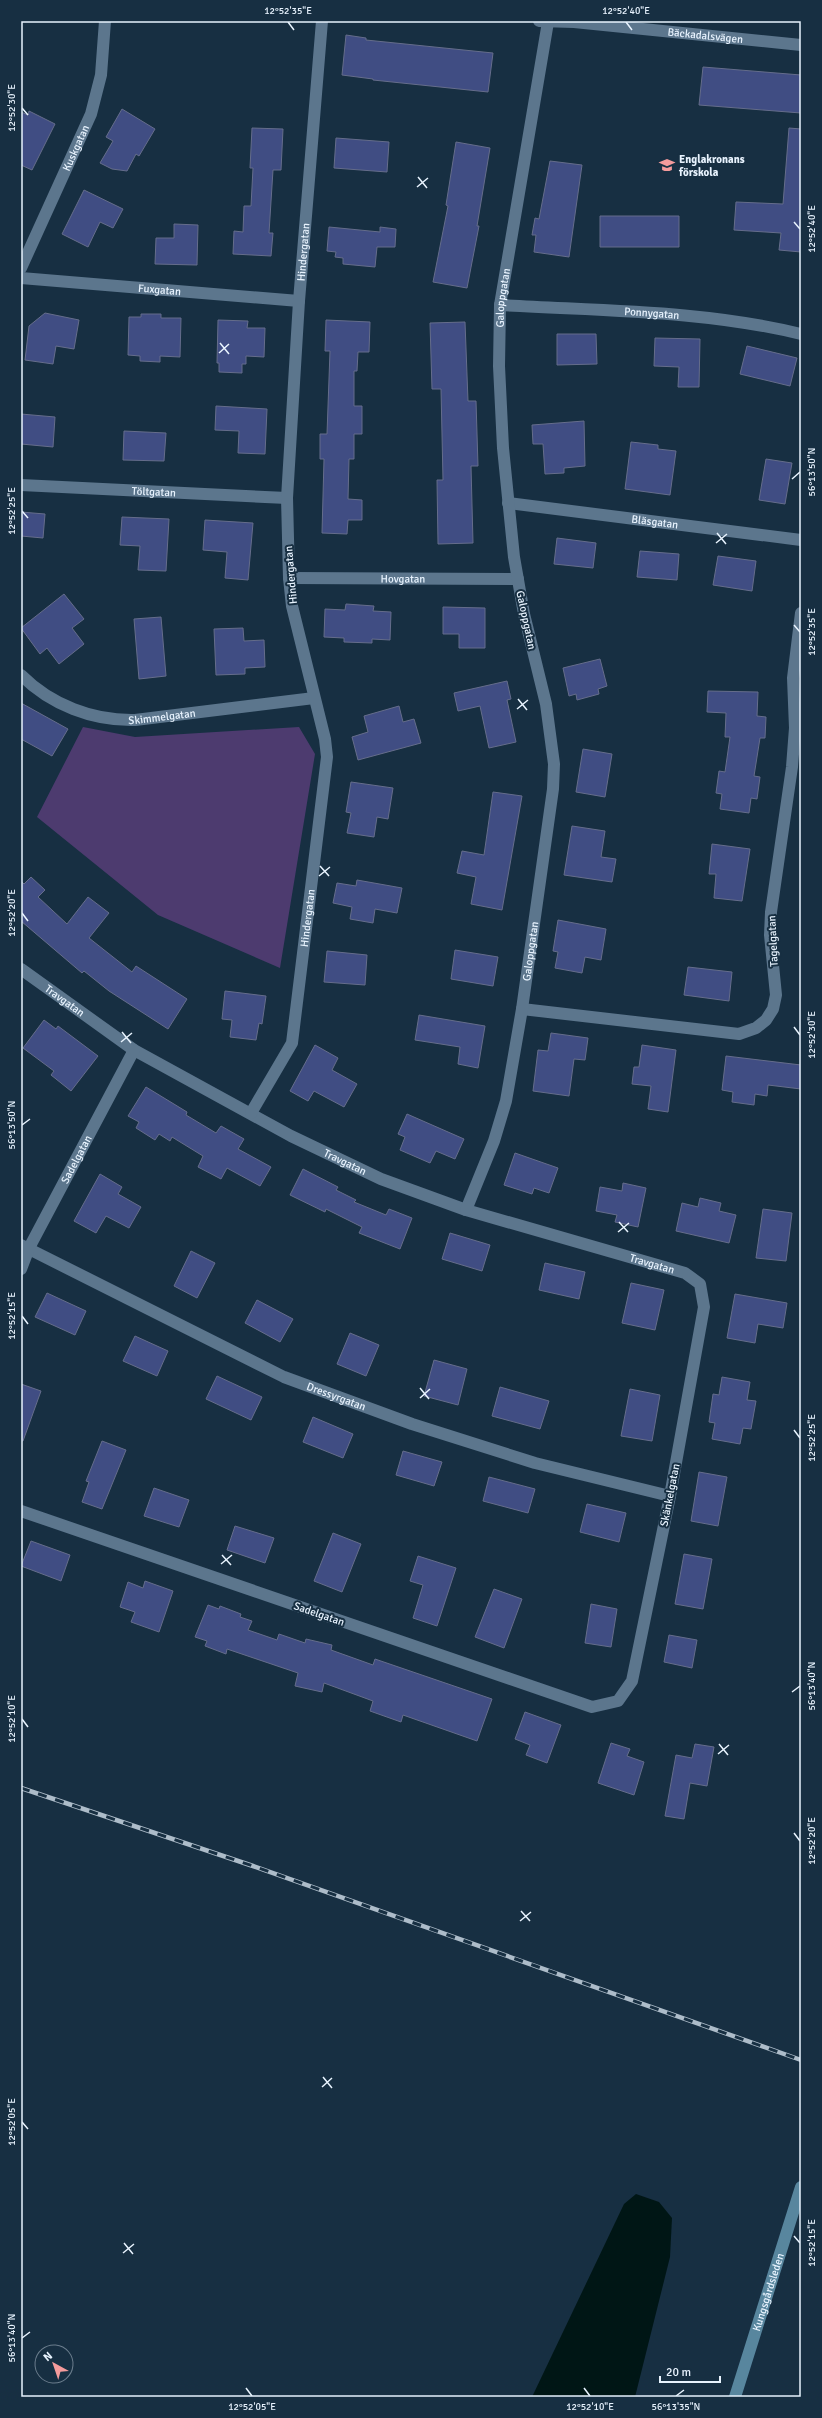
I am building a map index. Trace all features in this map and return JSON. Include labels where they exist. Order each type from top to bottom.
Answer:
[{"type":"main road","name":"Kungsgårdsleden","points":[[735,2397],[801,2186]]},
{"type":"street","name":"Kuskgatan","points":[[21,268],[94,106],[101,75],[105,21]]},
{"type":"street","name":"Hindergatan","points":[[251,1113],[292,1043],[327,757],[326,739],[314,698],[292,606],[289,578],[287,498],[299,301],[322,21]]},
{"type":"street","name":"Bäckadalsvägen","points":[[543,22],[574,22],[801,45]]},
{"type":"street","name":"Galoppgatan","points":[[466,1210],[494,1141],[506,1101],[522,1009],[553,789],[554,764],[546,704],[518,579],[508,503],[503,448],[499,366],[500,305],[543,22]]},
{"type":"street","name":"Fuxgatan","points":[[21,278],[299,301]]},
{"type":"street","name":"Ponnygatan","points":[[500,305],[708,317],[763,325],[801,334]]},
{"type":"street","name":"Töltgatan","points":[[21,485],[287,498]]},
{"type":"street","name":"Bläsgatan","points":[[508,503],[801,540]]},
{"type":"street","name":"Hovgatan","points":[[289,578],[518,579]]},
{"type":"street","name":"Tagelgatan","points":[[522,1009],[739,1034],[756,1028],[766,1020],[773,1009],[776,995],[770,936],[771,912],[792,767],[795,728],[794,678],[801,613]]},
{"type":"street","name":"Skimmelgatan","points":[[21,675],[39,690],[64,705],[112,721],[135,720],[314,698]]},
{"type":"street","name":"Travgatan","points":[[21,969],[134,1050],[291,1136],[381,1179],[466,1210],[685,1273],[700,1284]]},
{"type":"street","name":"Sadelgatan","points":[[21,1269],[25,1247],[134,1050]]},
{"type":"street","name":"Dressyrgatan","points":[[25,1247],[284,1377],[412,1424],[535,1464],[670,1496]]},
{"type":"street","name":"Skänkelgatan","points":[[618,1701],[632,1681],[670,1496],[704,1307],[700,1284]]},
{"type":"street","name":"Sadelgatan","points":[[21,1511],[592,1707],[618,1701]]},
{"type":"shaded area","points":[[83,727],[135,737],[299,727],[315,754],[280,968],[158,915],[37,817]]},
{"type":"shaded area","points":[[636,2194],[659,2202],[672,2218],[670,2257],[635,2397],[532,2397],[624,2204]]},
{"type":"building","points":[[346,35],[366,38],[366,40],[493,53],[488,92],[373,80],[342,75]]},
{"type":"building","points":[[703,67],[801,75],[801,113],[699,105]]},
{"type":"building","points":[[122,109],[155,129],[139,156],[136,154],[127,171],[112,169],[100,163],[113,141],[106,137]]},
{"type":"building","points":[[29,111],[55,124],[32,170],[21,165],[21,112],[28,115]]},
{"type":"building","points":[[252,128],[283,129],[281,170],[273,170],[269,233],[273,233],[271,256],[233,254],[234,231],[243,232],[244,206],[251,206],[253,168],[250,168]]},
{"type":"building","points":[[789,128],[801,129],[801,252],[779,250],[781,233],[734,230],[736,202],[783,204]]},
{"type":"building","points":[[336,138],[389,142],[387,172],[334,168]]},
{"type":"building","points":[[456,142],[490,148],[477,226],[479,226],[467,288],[433,282],[448,206],[446,205]]},
{"type":"building","points":[[550,161],[582,165],[569,257],[534,252],[536,235],[532,235],[535,218],[539,219]]},
{"type":"building","points":[[84,190],[123,209],[113,228],[100,222],[88,247],[62,234]]},
{"type":"building","points":[[600,216],[679,216],[679,247],[600,247]]},
{"type":"building","points":[[174,224],[198,225],[197,265],[155,264],[156,238],[174,238]]},
{"type":"building","points":[[329,227],[380,232],[380,227],[396,229],[395,247],[377,247],[375,267],[343,264],[343,258],[335,257],[336,252],[327,251]]},
{"type":"building","points":[[45,313],[79,320],[74,349],[56,346],[53,364],[25,360],[29,326]]},
{"type":"building","points":[[141,314],[161,314],[161,318],[181,318],[180,357],[160,356],[160,362],[140,361],[140,356],[128,355],[129,317],[141,317]]},
{"type":"building","points":[[218,320],[248,321],[247,328],[265,328],[264,357],[246,356],[246,364],[242,364],[242,373],[219,372],[219,363],[217,363]]},
{"type":"building","points":[[326,320],[370,322],[369,352],[358,352],[357,371],[354,371],[354,406],[362,406],[362,434],[354,434],[354,459],[349,459],[348,499],[362,500],[362,520],[348,520],[347,534],[322,533],[324,459],[320,459],[320,434],[327,434],[330,351],[325,351]]},
{"type":"building","points":[[465,322],[468,401],[476,401],[478,466],[471,466],[473,543],[438,544],[437,480],[443,480],[441,389],[432,389],[430,323]]},
{"type":"building","points":[[557,334],[596,334],[597,364],[557,365]]},
{"type":"building","points":[[655,338],[700,339],[699,387],[678,387],[679,367],[654,366]]},
{"type":"building","points":[[747,346],[797,358],[790,386],[740,374]]},
{"type":"building","points":[[216,406],[267,409],[265,454],[238,453],[239,431],[215,430]]},
{"type":"building","points":[[21,414],[55,417],[53,447],[21,444]]},
{"type":"building","points":[[584,421],[585,466],[564,468],[564,473],[545,474],[543,444],[533,444],[532,425]]},
{"type":"building","points":[[124,431],[166,433],[164,461],[123,460]]},
{"type":"building","points":[[631,442],[658,445],[658,449],[676,451],[670,495],[625,489]]},
{"type":"building","points":[[766,459],[792,463],[785,504],[759,500]]},
{"type":"building","points":[[21,512],[45,514],[43,538],[21,536]]},
{"type":"building","points":[[122,517],[169,519],[166,571],[138,570],[140,546],[120,545]]},
{"type":"building","points":[[205,520],[253,523],[248,580],[225,578],[227,552],[203,550]]},
{"type":"building","points":[[557,538],[596,543],[593,568],[554,564]]},
{"type":"building","points":[[640,551],[679,554],[677,580],[637,577]]},
{"type":"building","points":[[718,556],[756,561],[752,591],[713,585]]},
{"type":"building","points":[[64,594],[84,619],[72,628],[84,644],[59,664],[47,648],[40,654],[21,628]]},
{"type":"building","points":[[346,604],[374,606],[373,611],[391,612],[390,640],[372,639],[372,643],[344,642],[344,638],[324,637],[325,609],[345,610]]},
{"type":"building","points":[[443,607],[485,608],[485,648],[459,648],[459,634],[443,634]]},
{"type":"building","points":[[161,617],[166,676],[139,679],[134,619]]},
{"type":"building","points":[[243,628],[244,641],[264,640],[265,667],[245,668],[245,674],[216,675],[214,629]]},
{"type":"building","points":[[600,659],[607,686],[598,689],[599,694],[577,700],[576,694],[569,696],[563,668]]},
{"type":"building","points":[[507,681],[511,699],[507,700],[516,742],[489,748],[480,706],[458,711],[454,693]]},
{"type":"building","points":[[708,691],[758,692],[757,716],[766,717],[765,738],[760,738],[754,776],[760,777],[757,799],[751,798],[749,813],[720,809],[722,794],[716,793],[719,771],[725,772],[730,737],[725,737],[726,713],[707,712]]},
{"type":"building","points":[[21,703],[68,729],[52,756],[21,739]]},
{"type":"building","points":[[399,706],[403,722],[414,719],[421,743],[358,760],[352,737],[368,732],[364,716]]},
{"type":"building","points":[[583,749],[612,754],[605,797],[576,792]]},
{"type":"building","points":[[351,782],[393,788],[388,819],[377,817],[374,837],[347,833],[351,813],[346,812]]},
{"type":"building","points":[[493,792],[522,796],[502,910],[471,904],[476,877],[457,873],[462,851],[484,855]]},
{"type":"building","points":[[572,826],[605,831],[601,857],[616,859],[612,882],[564,875]]},
{"type":"building","points":[[712,844],[750,849],[742,901],[714,898],[716,874],[709,874]]},
{"type":"building","points":[[31,877],[45,890],[38,897],[67,924],[88,897],[109,913],[89,938],[132,972],[136,966],[187,999],[168,1029],[109,991],[84,971],[82,973],[21,921],[21,881],[24,884]]},
{"type":"building","points":[[357,880],[402,888],[397,913],[375,909],[373,923],[350,919],[352,907],[333,903],[337,883],[356,886]]},
{"type":"building","points":[[558,920],[606,929],[601,960],[585,957],[582,973],[555,968],[558,952],[553,951]]},
{"type":"building","points":[[455,950],[498,957],[493,986],[451,979]]},
{"type":"building","points":[[327,951],[367,955],[365,985],[324,982]]},
{"type":"building","points":[[688,967],[732,972],[729,1001],[684,995]]},
{"type":"building","points":[[225,991],[266,996],[262,1024],[259,1023],[256,1040],[230,1037],[232,1020],[222,1019]]},
{"type":"building","points":[[419,1015],[485,1026],[478,1068],[458,1064],[460,1047],[415,1040]]},
{"type":"building","points":[[44,1020],[56,1029],[58,1026],[98,1056],[71,1091],[51,1075],[54,1071],[23,1048]]},
{"type":"building","points":[[551,1033],[588,1038],[585,1060],[574,1059],[569,1096],[533,1091],[538,1050],[548,1051]]},
{"type":"building","points":[[315,1045],[338,1058],[332,1070],[357,1084],[344,1107],[314,1091],[308,1101],[290,1091]]},
{"type":"building","points":[[642,1045],[676,1050],[668,1112],[648,1109],[651,1086],[632,1084],[634,1067],[639,1067]]},
{"type":"building","points":[[726,1056],[801,1065],[801,1089],[768,1085],[767,1096],[755,1094],[754,1105],[732,1102],[733,1092],[722,1090]]},
{"type":"building","points":[[146,1087],[187,1112],[186,1115],[216,1133],[221,1126],[244,1139],[238,1149],[271,1167],[260,1186],[227,1168],[221,1179],[198,1167],[203,1156],[172,1137],[170,1141],[159,1134],[155,1140],[136,1128],[139,1122],[128,1116]]},
{"type":"building","points":[[407,1114],[464,1139],[455,1159],[436,1151],[430,1163],[400,1150],[405,1137],[398,1134]]},
{"type":"building","points":[[515,1153],[558,1168],[549,1193],[534,1188],[532,1194],[504,1185]]},
{"type":"building","points":[[303,1169],[338,1187],[336,1190],[356,1200],[354,1202],[386,1215],[389,1209],[412,1218],[400,1249],[359,1233],[362,1227],[326,1209],[325,1212],[290,1195]]},
{"type":"building","points":[[100,1174],[122,1187],[118,1194],[141,1207],[129,1228],[106,1216],[96,1233],[74,1221]]},
{"type":"building","points":[[623,1183],[646,1188],[638,1227],[615,1222],[617,1215],[596,1211],[600,1187],[622,1191]]},
{"type":"building","points":[[700,1198],[721,1203],[719,1211],[736,1215],[729,1243],[676,1231],[682,1203],[698,1207]]},
{"type":"building","points":[[763,1209],[792,1213],[786,1261],[756,1258]]},
{"type":"building","points":[[450,1233],[490,1245],[482,1271],[442,1259]]},
{"type":"building","points":[[191,1251],[215,1263],[197,1298],[174,1286]]},
{"type":"building","points":[[545,1263],[585,1272],[579,1299],[539,1290]]},
{"type":"building","points":[[631,1283],[664,1290],[655,1330],[622,1323]]},
{"type":"building","points":[[47,1293],[86,1311],[75,1335],[35,1317]]},
{"type":"building","points":[[735,1294],[787,1303],[783,1328],[758,1324],[755,1343],[727,1338]]},
{"type":"building","points":[[257,1300],[293,1319],[280,1342],[245,1323]]},
{"type":"building","points":[[350,1333],[379,1345],[366,1376],[337,1364]]},
{"type":"building","points":[[135,1336],[168,1351],[157,1376],[123,1361]]},
{"type":"building","points":[[434,1360],[467,1369],[458,1405],[424,1396]]},
{"type":"building","points":[[217,1376],[262,1397],[251,1420],[206,1399]]},
{"type":"building","points":[[722,1377],[750,1382],[747,1400],[756,1401],[751,1429],[743,1428],[740,1444],[712,1439],[715,1423],[709,1422],[713,1394],[719,1395]]},
{"type":"building","points":[[21,1384],[41,1391],[23,1441],[21,1441]]},
{"type":"building","points":[[500,1387],[549,1401],[540,1429],[492,1416]]},
{"type":"building","points":[[630,1389],[660,1395],[652,1441],[621,1436]]},
{"type":"building","points":[[313,1417],[353,1434],[343,1458],[303,1442]]},
{"type":"building","points":[[102,1441],[126,1450],[102,1509],[82,1502],[89,1482],[86,1481]]},
{"type":"building","points":[[403,1451],[442,1462],[434,1486],[396,1475]]},
{"type":"building","points":[[699,1472],[727,1477],[718,1526],[691,1521]]},
{"type":"building","points":[[489,1477],[535,1489],[528,1513],[483,1501]]},
{"type":"building","points":[[154,1488],[189,1500],[179,1527],[144,1516]]},
{"type":"building","points":[[587,1504],[626,1513],[619,1542],[580,1532]]},
{"type":"building","points":[[235,1526],[274,1538],[265,1563],[227,1550]]},
{"type":"building","points":[[333,1533],[361,1544],[342,1592],[314,1581]]},
{"type":"building","points":[[31,1541],[70,1555],[61,1581],[21,1566]]},
{"type":"building","points":[[684,1554],[712,1559],[703,1609],[675,1604]]},
{"type":"building","points":[[418,1556],[456,1568],[437,1626],[413,1618],[423,1585],[410,1581]]},
{"type":"building","points":[[145,1581],[173,1591],[159,1632],[131,1622],[135,1612],[120,1607],[128,1582],[143,1588]]},
{"type":"building","points":[[494,1589],[522,1599],[504,1648],[475,1637]]},
{"type":"building","points":[[591,1604],[617,1609],[611,1647],[585,1643]]},
{"type":"building","points":[[208,1605],[219,1609],[220,1606],[241,1614],[240,1617],[252,1621],[248,1630],[277,1640],[279,1634],[305,1643],[306,1639],[332,1645],[331,1650],[373,1665],[375,1659],[492,1699],[477,1741],[403,1715],[401,1722],[370,1711],[373,1701],[324,1683],[322,1692],[295,1686],[298,1673],[227,1649],[226,1654],[205,1646],[207,1641],[195,1637]]},
{"type":"building","points":[[669,1635],[697,1640],[692,1668],[664,1662]]},
{"type":"building","points":[[525,1712],[561,1725],[547,1763],[526,1755],[530,1745],[515,1739]]},
{"type":"building","points":[[611,1743],[630,1749],[627,1756],[644,1762],[634,1795],[598,1783]]},
{"type":"building","points":[[695,1744],[714,1747],[707,1786],[690,1783],[684,1819],[665,1816],[676,1755],[692,1758]]},
{"type":"railway","points":[[21,1788],[253,1866],[801,2060]]},
{"type":"place","name":"Englakronans förskola","points":[[667,165]]}]
